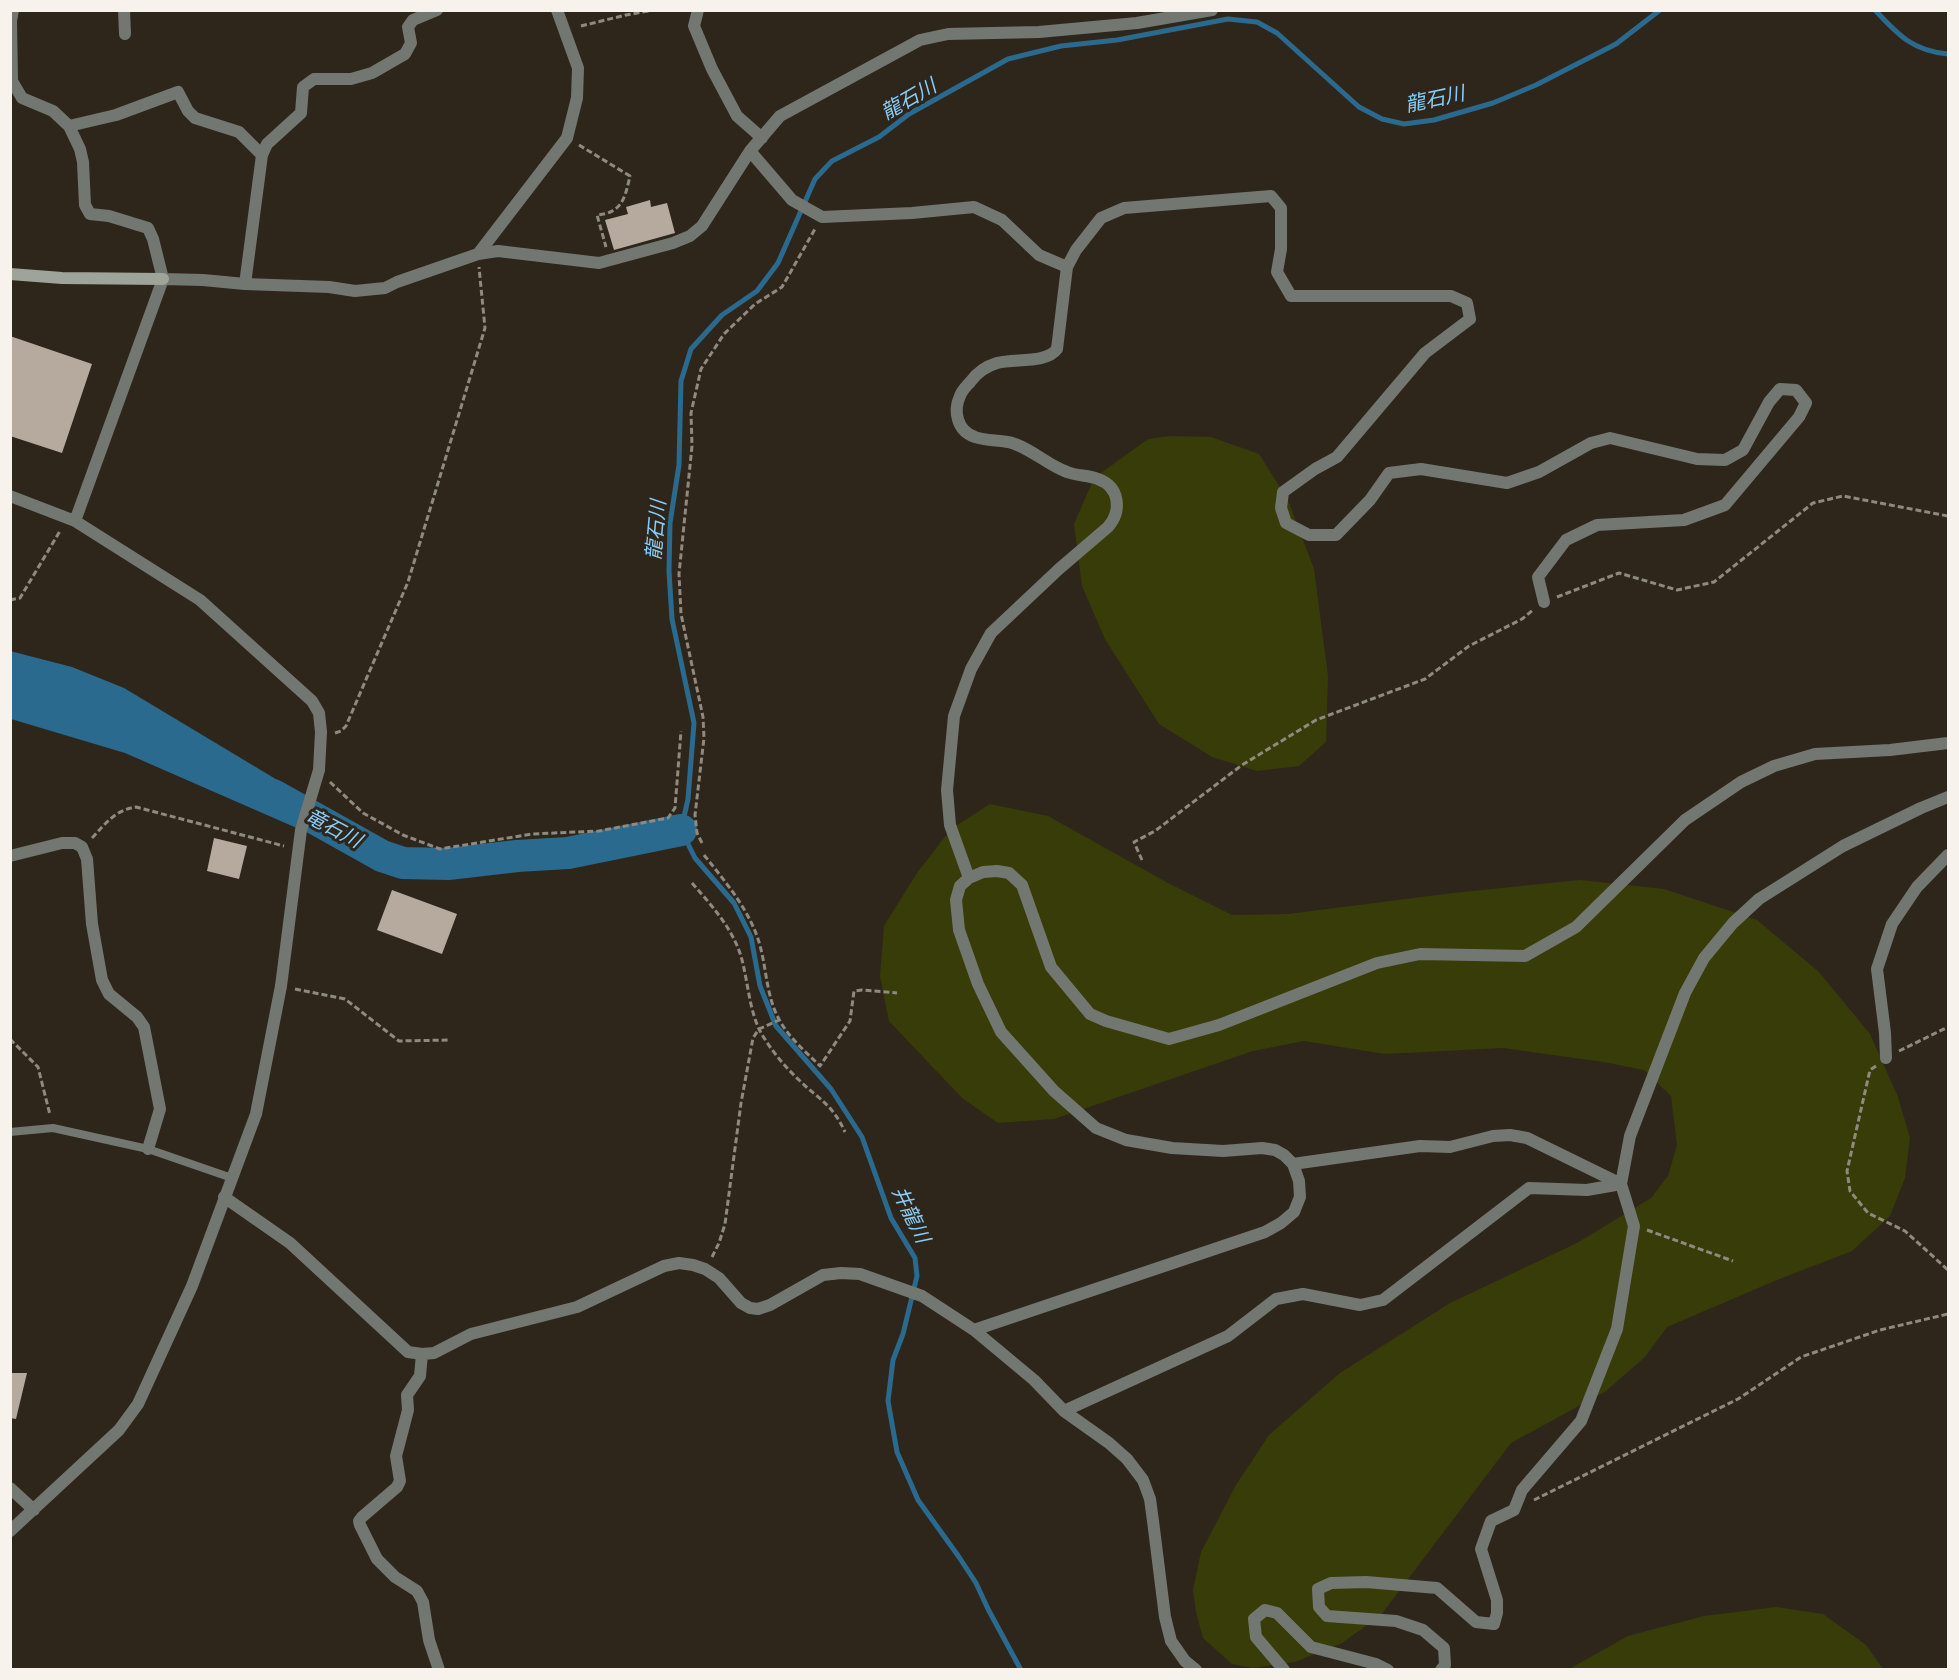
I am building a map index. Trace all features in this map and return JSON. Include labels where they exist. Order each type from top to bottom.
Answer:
[{"type":"street","points":[[13,10],[11,81],[21,98],[54,111],[69,126],[80,148],[85,205],[90,214],[110,216],[148,228],[163,279],[71,520]]},
{"type":"street","points":[[124,10],[125,34]]},
{"type":"street","points":[[245,285],[262,155],[267,144],[300,113],[303,87],[314,79],[351,79],[372,73],[405,54],[411,43],[408,27],[413,20],[437,10]]},
{"type":"street","points":[[478,254],[567,138],[577,98],[578,68],[556,10]]},
{"type":"street","points":[[698,10],[694,26],[712,69],[737,116],[762,138]]},
{"type":"street","points":[[10,274],[62,278],[203,280],[245,285],[329,287],[355,291],[385,288],[478,254],[498,251],[599,263],[673,243],[690,236],[702,226],[750,151],[780,116],[920,40],[948,34],[1039,32],[1137,23],[1212,10]]},
{"type":"street","points":[[69,126],[116,115],[178,92],[188,111],[195,118],[240,132],[262,155]]},
{"type":"street","points":[[750,151],[792,200],[817,215],[912,213],[974,207],[1002,220],[1039,255],[1067,267]]},
{"type":"street","points":[[969,878],[950,825],[947,790],[954,716],[971,669],[991,633],[1108,527],[1118,510],[1114,491],[1100,480],[1069,473],[1025,447],[975,437],[964,430],[957,417],[956,405],[961,393],[977,374],[995,364],[1045,358],[1053,353],[1056,349],[1067,267],[1076,250],[1101,218],[1124,208],[1271,196],[1281,207],[1281,249],[1277,272],[1291,296],[1451,296],[1467,303],[1470,319],[1425,353],[1337,457],[1315,469],[1283,492],[1281,508],[1286,523],[1309,535],[1336,535],[1370,500],[1389,473],[1421,470],[1507,483],[1539,472],[1590,443],[1610,438],[1697,459],[1725,460],[1743,450],[1768,402],[1780,389],[1796,390],[1806,403],[1799,417],[1725,505],[1684,520],[1597,525],[1566,540],[1538,577],[1544,602]]},
{"type":"street","points":[[10,496],[71,520],[200,600],[312,701],[319,712],[321,732],[317,783],[301,830],[281,986],[256,1114],[192,1286],[138,1404],[119,1430],[10,1531]]},
{"type":"street","points":[[974,1330],[1273,1228],[1294,1212],[1300,1197],[1299,1181],[1293,1164],[1275,1150],[1262,1148],[1223,1151],[1172,1149],[1126,1140],[1096,1128],[1054,1091],[1001,1032],[978,984],[959,930],[956,900],[960,886],[969,878],[983,872],[997,871],[1009,873],[1022,885],[1051,967],[1090,1014],[1106,1021],[1169,1039],[1220,1025],[1377,963],[1420,954],[1525,956],[1576,927],[1685,820],[1741,782],[1774,766],[1815,754],[1890,750],[1948,743]]},
{"type":"street","points":[[1441,1670],[1445,1665],[1444,1648],[1423,1630],[1396,1621],[1327,1616],[1319,1607],[1318,1589],[1331,1583],[1366,1582],[1437,1588],[1476,1622],[1494,1624],[1497,1600],[1481,1549],[1491,1521],[1514,1510],[1522,1490],[1581,1421],[1617,1329],[1634,1226],[1621,1184],[1630,1136],[1686,993],[1704,958],[1733,923],[1759,899],[1843,846],[1948,797]]},
{"type":"street","points":[[10,856],[62,843],[75,843],[82,848],[87,859],[92,924],[102,980],[109,994],[137,1017],[144,1027],[160,1109],[148,1149]]},
{"type":"street","points":[[1886,1058],[1877,969],[1892,924],[1917,887],[1948,855]]},
{"type":"street","points":[[1293,1164],[1420,1146],[1450,1147],[1493,1136],[1510,1135],[1527,1138],[1621,1184]]},
{"type":"street","points":[[1064,1411],[1228,1336],[1276,1299],[1303,1294],[1360,1305],[1383,1300],[1529,1188],[1587,1190],[1621,1184]]},
{"type":"street","points":[[224,1197],[290,1243],[408,1352],[422,1354],[434,1353],[471,1334],[577,1307],[664,1266],[679,1263],[693,1264],[705,1269],[719,1278],[741,1303],[750,1308],[758,1309],[770,1305],[823,1275],[841,1273],[860,1274],[922,1296],[974,1330],[1034,1380],[1064,1411],[1109,1443],[1127,1459],[1143,1480],[1150,1499],[1165,1617],[1172,1641],[1185,1661],[1196,1670]]},
{"type":"street","points":[[422,1354],[420,1376],[407,1395],[408,1410],[396,1456],[400,1481],[397,1487],[362,1517],[360,1525],[377,1559],[395,1577],[417,1591],[423,1602],[429,1640],[439,1670]]},
{"type":"street","points":[[10,1488],[34,1510]]},
{"type":"street","points":[[1284,1670],[1256,1637],[1254,1618],[1265,1610],[1277,1613],[1311,1647],[1376,1664],[1388,1670]]},
{"type":"lane","points":[[10,1132],[53,1128],[148,1149],[232,1178]]},
{"type":"path","points":[[581,26],[654,10]]},
{"type":"path","points":[[567,138],[630,176],[619,208],[608,214],[597,215],[609,260]]},
{"type":"path","points":[[702,843],[697,833],[695,815],[704,738],[703,717],[681,614],[679,574],[692,446],[691,413],[701,369],[724,334],[755,304],[782,287],[817,215]]},
{"type":"path","points":[[321,732],[336,733],[346,726],[408,582],[485,327],[478,254]]},
{"type":"path","points":[[1142,860],[1134,842],[1155,831],[1242,765],[1316,720],[1425,679],[1469,646],[1522,619],[1544,602],[1618,573],[1677,590],[1714,582],[1813,503],[1842,496],[1948,516]]},
{"type":"path","points":[[10,600],[20,598],[71,520]]},
{"type":"path","points":[[319,770],[336,790],[363,813],[404,835],[440,849],[532,834],[599,831],[668,819],[675,807],[681,731]]},
{"type":"path","points":[[82,848],[117,812],[136,807],[298,850]]},
{"type":"path","points":[[704,855],[731,889],[748,916],[757,937],[778,1021],[793,1040],[820,1066],[850,1021],[854,991],[897,993]]},
{"type":"path","points":[[692,883],[717,911],[733,938],[743,961],[750,999],[759,1029],[777,1056],[800,1081],[831,1107],[845,1132]]},
{"type":"path","points":[[281,986],[345,999],[399,1041],[449,1040]]},
{"type":"path","points":[[705,1269],[719,1243],[725,1224],[753,1038],[759,1029],[778,1021]]},
{"type":"path","points":[[1948,1027],[1886,1058],[1870,1070],[1847,1171],[1851,1191],[1868,1213],[1905,1231],[1948,1270]]},
{"type":"path","points":[[10,1039],[38,1067],[53,1128]]},
{"type":"path","points":[[1634,1226],[1733,1261]]},
{"type":"path","points":[[1514,1510],[1738,1399],[1801,1357],[1880,1330],[1948,1314]]},
{"type":"green space","points":[[1171,436],[1211,437],[1259,454],[1288,500],[1314,569],[1328,676],[1326,742],[1299,766],[1257,771],[1212,757],[1159,724],[1105,639],[1082,586],[1074,524],[1094,478],[1148,439]]},
{"type":"green space","points":[[990,804],[1048,816],[1168,883],[1232,915],[1288,914],[1580,880],[1664,889],[1757,920],[1819,972],[1870,1034],[1898,1097],[1910,1138],[1905,1178],[1890,1216],[1852,1251],[1667,1327],[1645,1357],[1606,1391],[1511,1443],[1381,1615],[1342,1643],[1295,1662],[1253,1668],[1232,1664],[1203,1638],[1193,1590],[1201,1552],[1236,1485],[1269,1435],[1340,1373],[1450,1303],[1577,1243],[1651,1198],[1668,1176],[1677,1145],[1671,1096],[1644,1070],[1603,1062],[1503,1048],[1385,1054],[1304,1041],[1253,1051],[1054,1119],[998,1123],[962,1098],[889,1021],[880,976],[884,926],[917,873],[951,829]]},
{"type":"green space","points":[[1776,1607],[1823,1614],[1866,1645],[1883,1669],[1569,1669],[1628,1636],[1704,1616]]},
{"type":"water","points":[[10,651],[72,667],[124,688],[309,799],[299,829],[125,753],[11,719]]},
{"type":"building","points":[[650,200],[651,207],[667,203],[675,233],[614,250],[605,220],[628,214],[626,207]]},
{"type":"building","points":[[10,336],[92,364],[62,453],[10,436]]},
{"type":"building","points":[[214,838],[247,846],[239,879],[207,871]]},
{"type":"building","points":[[392,890],[457,914],[442,954],[377,930]]},
{"type":"building","points":[[10,1373],[27,1373],[16,1419],[10,1418]]},
{"type":"waterway","name":"龍石川","points":[[1021,1670],[976,1583],[918,1500],[897,1452],[888,1401],[893,1360],[903,1334],[917,1276],[915,1258],[891,1218],[862,1137],[831,1089],[776,1026],[760,986],[751,937],[734,903],[695,858],[681,830],[688,799],[694,723],[672,619],[669,571],[670,523],[679,465],[681,381],[691,349],[722,315],[757,291],[778,263],[815,179],[832,161],[879,137],[909,114],[1008,59],[1061,46],[1117,40],[1228,19],[1257,22],[1277,33],[1359,107],[1382,119],[1404,124],[1434,120],[1493,103],[1536,85],[1616,44],[1660,10]]},
{"type":"waterway","name":"龍石川","points":[[1875,10],[1907,40],[1925,49],[1948,54]]},
{"type":"waterway","name":"竜石川","points":[[273,795],[382,856],[403,863],[448,864],[568,853],[681,830]]},
{"type":"water label","name":"井龍川","points":[[910,1215]]}]
